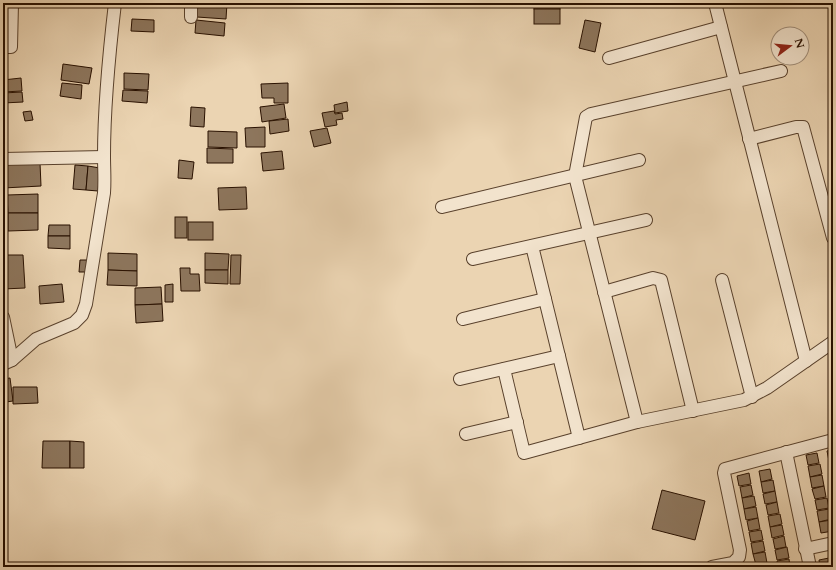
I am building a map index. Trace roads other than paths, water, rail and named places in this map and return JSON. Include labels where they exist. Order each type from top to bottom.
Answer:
[{"type":"street","points":[[3,47],[11,47],[12,3]]},
{"type":"street","points":[[8,362],[36,339],[74,323],[82,315],[86,304],[104,193],[104,158],[109,53],[115,3]]},
{"type":"street","points":[[191,3],[192,17]]},
{"type":"street","points":[[715,3],[806,361]]},
{"type":"street","points":[[609,58],[721,27]]},
{"type":"street","points":[[636,422],[575,176],[585,120],[588,116],[781,71]]},
{"type":"street","points":[[749,139],[796,127],[803,127],[828,196],[833,238]]},
{"type":"street","points":[[3,159],[104,158]]},
{"type":"street","points":[[442,207],[639,160]]},
{"type":"street","points":[[473,259],[646,220]]},
{"type":"street","points":[[532,246],[579,438]]},
{"type":"street","points":[[604,292],[653,278],[660,280],[663,284],[693,411]]},
{"type":"street","points":[[722,280],[752,397]]},
{"type":"street","points":[[463,319],[545,299]]},
{"type":"street","points":[[3,317],[8,362]]},
{"type":"street","points":[[504,369],[524,453],[636,422],[744,400],[752,397],[833,342]]},
{"type":"street","points":[[460,378],[559,356]]},
{"type":"street","points":[[466,434],[517,422]]},
{"type":"street","points":[[712,567],[733,563],[739,558],[740,550],[724,473],[725,469],[833,440]]},
{"type":"street","points":[[786,452],[805,549],[810,567]]},
{"type":"street","points":[[805,549],[833,543]]}]
